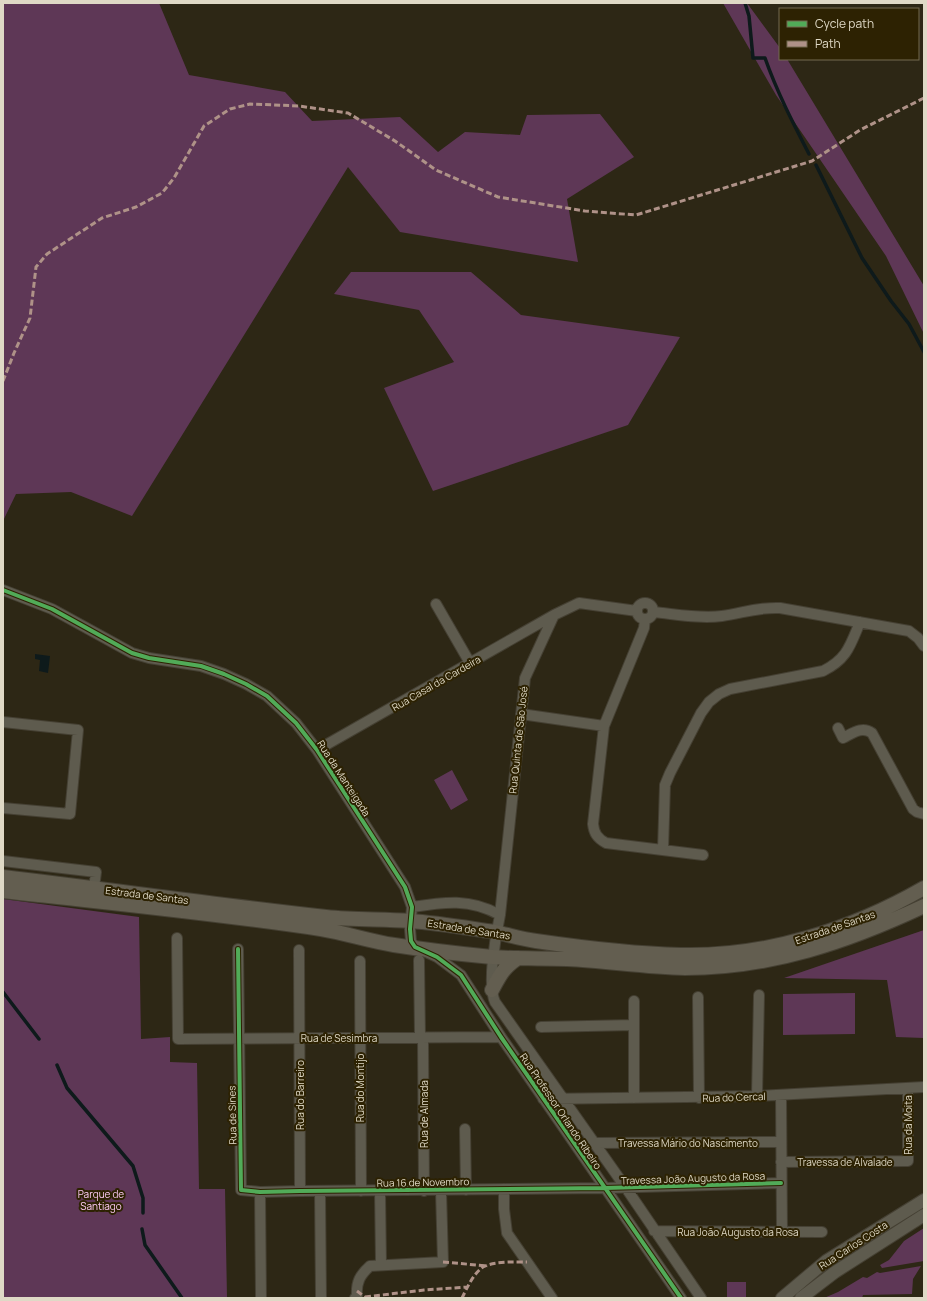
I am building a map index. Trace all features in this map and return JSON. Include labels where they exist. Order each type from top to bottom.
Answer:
[{"type":"main road","name":"Estrada de Santas","points":[[3,877],[328,918],[412,914],[533,940],[638,953],[683,955],[729,953],[774,946],[818,935],[861,919],[902,901],[924,888]]},
{"type":"main road","name":"Estrada de Santas","points":[[3,891],[322,929],[386,943],[417,954],[569,959],[686,968],[758,962],[824,947],[882,925],[924,906]]},
{"type":"main road","points":[[882,925],[924,914]]},
{"type":"main road","points":[[492,990],[502,971],[518,958]]},
{"type":"street","name":"Rua da Manteigada","points":[[3,590],[52,609],[132,653],[149,658],[201,666],[224,674],[267,696],[283,710],[296,723],[318,750],[405,887],[412,914],[410,936],[417,954]]},
{"type":"street","points":[[554,615],[579,603],[637,611]]},
{"type":"street","points":[[436,604],[470,663]]},
{"type":"street","points":[[637,611],[640,605],[646,604],[652,607],[653,612],[650,618],[645,620]]},
{"type":"street","points":[[653,612],[706,617],[722,616],[753,609],[780,608],[910,632],[918,638],[924,646]]},
{"type":"street","points":[[637,611],[639,616],[645,620]]},
{"type":"street","name":"Rua Casal da Cardeira","points":[[318,750],[554,615]]},
{"type":"street","name":"Rua Quinta de São José","points":[[493,957],[500,915],[525,678],[554,615]]},
{"type":"street","points":[[645,620],[644,628],[604,726],[593,824],[594,831],[599,839],[606,843],[703,855]]},
{"type":"street","points":[[663,850],[665,785],[701,713],[709,702],[719,694],[730,689],[823,670],[834,665],[850,646],[860,622]]},
{"type":"street","points":[[521,714],[604,726]]},
{"type":"street","points":[[3,722],[78,730],[70,814],[3,808]]},
{"type":"street","points":[[838,728],[843,738],[862,730],[872,733],[913,809],[924,814]]},
{"type":"street","points":[[3,861],[96,872],[94,888]]},
{"type":"street","points":[[412,914],[438,903],[452,902],[479,905],[500,915]]},
{"type":"street","name":"Rua de Sesimbra","points":[[177,938],[178,1039],[501,1037]]},
{"type":"street","name":"Rua de Sines","points":[[238,949],[241,1190]]},
{"type":"street","name":"Rua do Barreiro","points":[[299,950],[300,1192]]},
{"type":"street","name":"Rua Professor Orlando Ribeiro","points":[[417,954],[437,957],[461,975],[501,1037],[682,1298]]},
{"type":"street","name":"Rua de Almada","points":[[417,954],[422,1037],[424,1191]]},
{"type":"street","name":"Rua Professor Orlando Ribeiro","points":[[493,957],[492,990],[495,1002],[626,1188],[701,1298]]},
{"type":"street","name":"Rua do Montijo","points":[[360,961],[361,1191]]},
{"type":"street","points":[[757,1096],[759,995]]},
{"type":"street","points":[[698,997],[698,1098]]},
{"type":"street","points":[[634,1001],[634,1098]]},
{"type":"street","points":[[541,1027],[634,1025]]},
{"type":"street","name":"Rua do Cercal","points":[[543,1098],[698,1098],[924,1087]]},
{"type":"street","name":"Rua da Moita","points":[[908,1088],[908,1161]]},
{"type":"street","points":[[781,1095],[782,1232]]},
{"type":"street","name":"Rua 16 de Novembro","points":[[465,1129],[466,1190]]},
{"type":"street","name":"Travessa Mário do Nascimento","points":[[594,1143],[781,1142]]},
{"type":"street","name":"Travessa de Alvalade","points":[[781,1162],[908,1161]]},
{"type":"street","name":"Travessa João Augusto da Rosa","points":[[605,1188],[781,1183]]},
{"type":"street","name":"Rua 16 de Novembro","points":[[241,1190],[260,1192],[300,1192],[605,1188]]},
{"type":"street","points":[[504,1189],[504,1210],[507,1233],[552,1298]]},
{"type":"street","points":[[320,1191],[321,1294]]},
{"type":"street","points":[[380,1191],[381,1260]]},
{"type":"street","points":[[355,1298],[357,1296],[357,1286],[362,1273],[370,1266],[381,1260],[443,1262],[441,1191]]},
{"type":"street","points":[[260,1192],[261,1295]]},
{"type":"street","name":"Rua Carlos Costa","points":[[784,1296],[826,1261],[924,1200]]},
{"type":"street","name":"Rua Carlos Costa","points":[[801,1298],[835,1272],[924,1215]]},
{"type":"street","name":"Rua João Augusto da Rosa","points":[[654,1231],[822,1232]]},
{"type":"green space","points":[[3,3],[159,3],[189,75],[285,92],[312,121],[400,117],[438,152],[465,132],[520,135],[527,115],[600,114],[634,157],[567,199],[578,262],[400,232],[348,167],[132,516],[71,492],[16,494],[3,521]]},
{"type":"green space","points":[[723,3],[747,3],[779,47],[779,60],[788,60],[924,286],[924,334],[886,256],[776,95]]},
{"type":"green space","points":[[351,272],[471,272],[521,315],[680,337],[628,425],[433,491],[384,388],[454,362],[419,310],[334,294]]},
{"type":"green space","points":[[452,770],[468,800],[451,810],[434,780]]},
{"type":"green space","name":"Parque de Santiago","points":[[3,899],[139,917],[141,1039],[170,1037],[170,1062],[197,1063],[199,1189],[225,1189],[227,1298],[3,1298]]},
{"type":"green space","points":[[924,930],[924,1038],[896,1037],[887,980],[784,978]]},
{"type":"green space","points":[[855,993],[855,1034],[783,1035],[783,994]]},
{"type":"green space","points":[[924,1228],[924,1261],[882,1268],[880,1265],[889,1260],[904,1241]]},
{"type":"green space","points":[[921,1266],[913,1279],[912,1294],[863,1295],[862,1298],[824,1298],[838,1292],[863,1277],[867,1278],[877,1272],[880,1273]]},
{"type":"green space","points":[[727,1282],[746,1282],[746,1298],[727,1298]]},
{"type":"shaded area","points":[[35,654],[50,656],[48,673],[39,671],[40,660],[35,659]]},
{"type":"waterway","points":[[745,3],[749,16],[753,58],[765,58],[780,95],[809,154]]},
{"type":"waterway","points":[[816,165],[862,258],[891,301],[909,324],[924,352]]},
{"type":"waterway","points":[[3,992],[39,1039]]},
{"type":"waterway","points":[[57,1065],[67,1088],[133,1166],[143,1198],[143,1213]]},
{"type":"waterway","points":[[142,1229],[145,1245],[182,1298]]},
{"type":"marked path","points":[[3,381],[30,318],[36,267],[47,254],[102,218],[136,207],[162,193],[174,178],[204,126],[230,109],[250,104],[299,106],[348,113],[395,141],[436,170],[498,197],[585,211],[636,215],[812,161],[860,130],[924,98]]},
{"type":"marked path","points":[[443,1262],[488,1266]]},
{"type":"marked path","points":[[462,1298],[473,1277],[483,1267],[499,1263],[527,1262]]},
{"type":"marked path","points":[[365,1297],[424,1290],[468,1287]]},
{"type":"marked path","points":[[357,1291],[366,1298]]},
{"type":"cycle path","points":[[3,590],[52,609],[132,653],[149,658],[201,666],[224,674],[267,696],[296,723],[317,750],[405,887],[412,907],[410,929],[411,941],[415,947],[437,957],[461,975],[501,1037],[681,1298]]},
{"type":"cycle path","points":[[238,949],[241,1190],[260,1192],[605,1188],[781,1183]]}]
